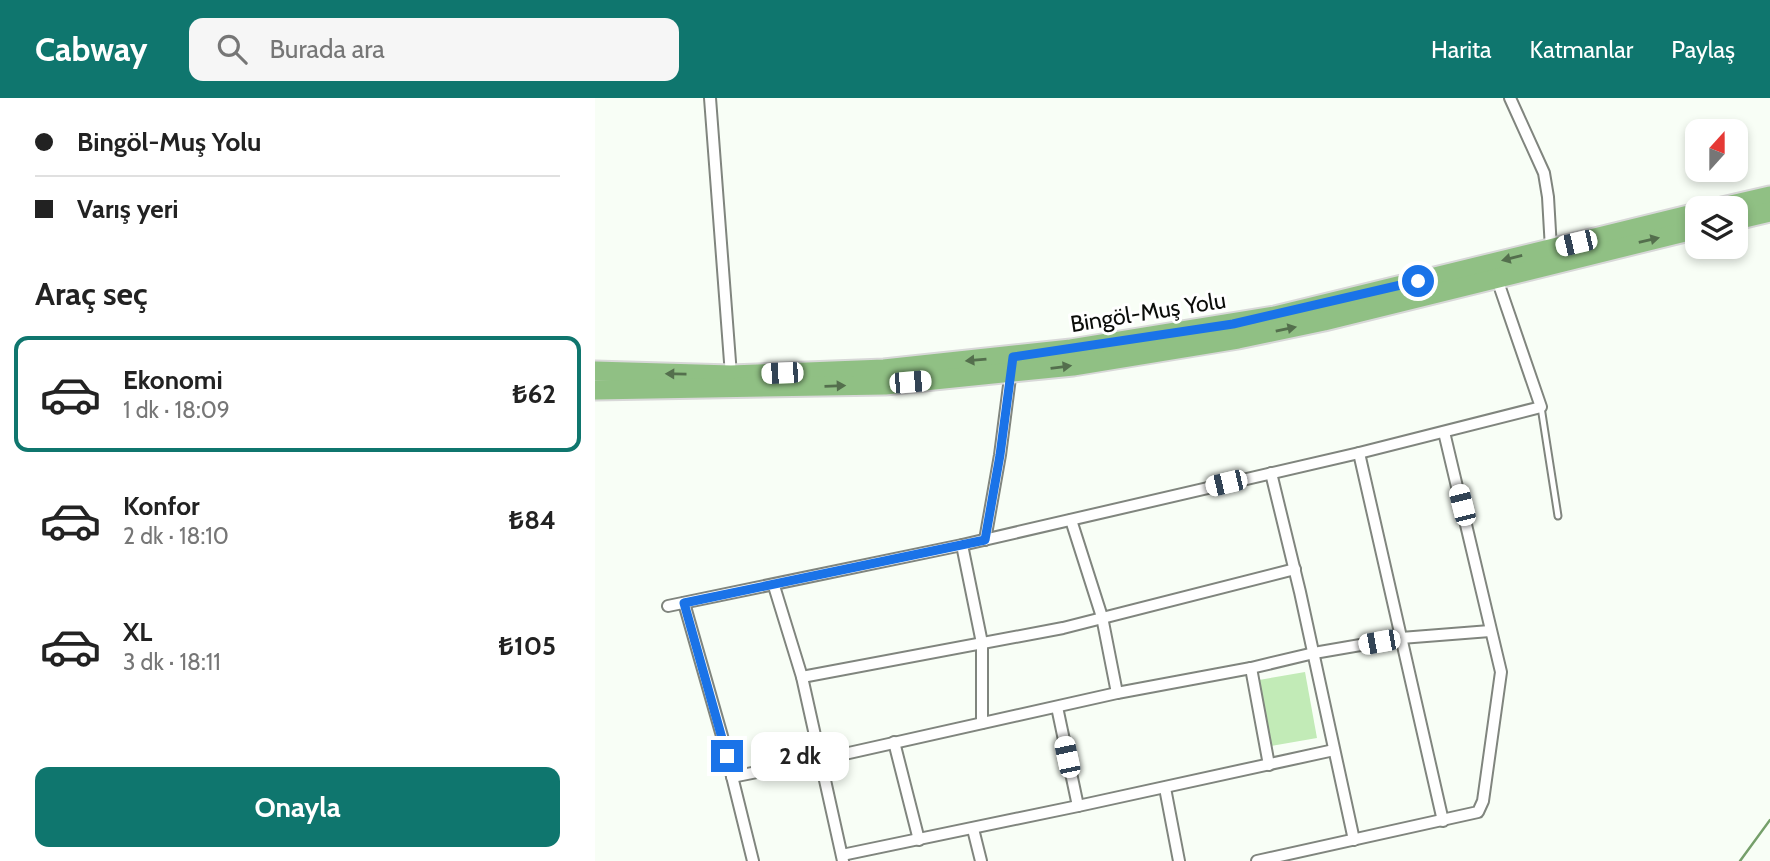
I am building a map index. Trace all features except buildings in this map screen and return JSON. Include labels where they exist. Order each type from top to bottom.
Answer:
[{"type":"highway","points":[[1748,200],[1770,195]]},
{"type":"highway","points":[[1748,217],[1770,212]]},
{"type":"highway","name":"Bingöl-Muş Yolu","points":[[595,390],[885,385],[1012,365],[1244,322],[1685,216]]},
{"type":"highway","name":"Bingöl-Muş Yolu","points":[[595,371],[731,375],[1012,365],[1238,339],[1685,232]]},
{"type":"street","points":[[710,98],[731,375]]},
{"type":"street","points":[[1510,98],[1544,173],[1551,249]]},
{"type":"street","points":[[668,606],[985,540],[1359,453],[1541,407],[1497,279]]},
{"type":"street","points":[[985,540],[1012,365]]},
{"type":"street","points":[[1257,861],[1478,812],[1483,801],[1501,672],[1444,432]]},
{"type":"street","points":[[1359,453],[1443,821]]},
{"type":"street","points":[[1271,473],[1314,653],[1353,840]]},
{"type":"street","points":[[1072,520],[1102,617],[1117,693]]},
{"type":"street","points":[[962,545],[982,643],[982,723]]},
{"type":"street","points":[[802,677],[1063,628],[1295,569]]},
{"type":"street","points":[[774,586],[802,677],[843,858],[1334,750]]},
{"type":"street","points":[[684,603],[753,861]]},
{"type":"street","points":[[732,777],[1314,653],[1401,638],[1490,631]]},
{"type":"street","points":[[1251,668],[1269,765]]},
{"type":"street","points":[[1057,708],[1078,806]]},
{"type":"street","points":[[894,742],[919,840]]},
{"type":"street","points":[[1165,788],[1179,861]]},
{"type":"street","points":[[973,829],[981,861]]},
{"type":"lane","points":[[1541,407],[1558,516]]},
{"type":"green space","points":[[1305,672],[1317,738],[1271,746],[1259,680]]},
{"type":"waterway","points":[[1740,861],[1770,820]]},
{"type":"route","points":[[727,756],[684,603],[985,540],[1013,357],[1233,324],[1418,281]]}]
